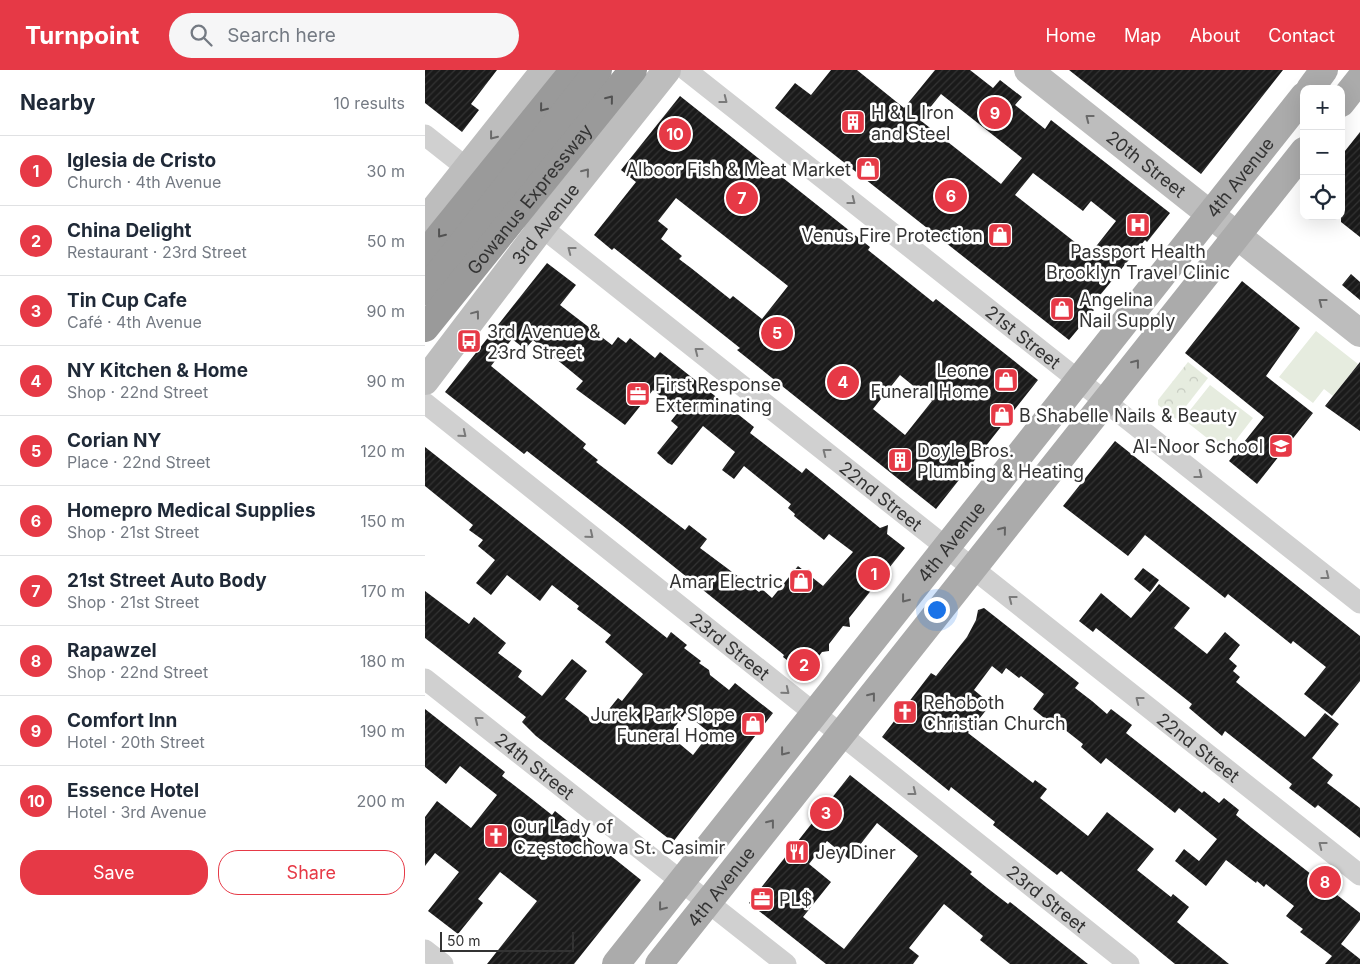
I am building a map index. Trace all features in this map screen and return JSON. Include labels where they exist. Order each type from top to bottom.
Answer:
[{"type":"highway","points":[[425,254],[574,70]]},
{"type":"highway","points":[[425,291],[598,70]]},
{"type":"highway","name":"Gowanus Expressway","points":[[425,328],[633,70]]},
{"type":"main road","points":[[425,221],[545,70]]},
{"type":"main road","name":"3rd Avenue","points":[[425,381],[542,227],[667,70]]},
{"type":"main road","name":"20th Street","points":[[1028,70],[1360,333]]},
{"type":"main road","points":[[1313,85],[1324,70]]},
{"type":"main road","points":[[1345,98],[1360,80]]},
{"type":"main road","name":"4th Avenue","points":[[616,964],[1300,101]]},
{"type":"main road","name":"4th Avenue","points":[[659,964],[1300,155]]},
{"type":"street","name":"21st Street","points":[[686,70],[1360,603]]},
{"type":"street","name":"22nd Street","points":[[425,135],[1360,875]]},
{"type":"street","name":"23rd Street","points":[[425,403],[1129,964]]},
{"type":"street","name":"24th Street","points":[[425,678],[787,964]]},
{"type":"street","points":[[425,950],[443,964]]},
{"type":"green space","points":[[1316,331],[1358,364],[1333,396],[1324,389],[1313,403],[1279,377]]},
{"type":"green space","points":[[1188,362],[1208,378],[1176,419],[1158,405],[1158,400]]},
{"type":"green space","points":[[1210,385],[1253,418],[1226,453],[1183,419]]},
{"type":"building","points":[[425,70],[497,70],[471,104],[479,110],[462,132],[425,103]]},
{"type":"building","points":[[831,70],[857,70],[904,108],[935,70],[970,70],[993,88],[1000,80],[1022,97],[1015,105],[1045,129],[1051,120],[1170,213],[1147,242],[1145,240],[1090,307],[1094,310],[1069,340],[775,108],[795,83],[811,95]],"holes":[[[941,94],[1022,158],[1001,184],[920,120]],[[1033,173],[1083,211],[1091,201],[1116,221],[1090,254],[1015,195]]]},
{"type":"building","points":[[1069,70],[1283,70],[1201,174]]},
{"type":"building","points":[[680,96],[870,247],[868,250],[933,302],[936,299],[1038,380],[936,509],[737,350],[740,348],[614,248],[612,250],[594,235],[636,182],[621,170]],"holes":[[[676,198],[788,286],[762,319],[733,296],[730,299],[679,259],[682,256],[661,239],[668,229],[658,221]],[[900,375],[932,401],[905,435],[873,409]]]},
{"type":"building","points":[[1360,132],[1360,237],[1341,222],[1341,220],[1345,220],[1345,151]]},
{"type":"building","points":[[547,263],[576,285],[560,305],[612,345],[618,337],[626,343],[630,338],[655,358],[660,352],[754,427],[750,433],[802,473],[806,468],[880,528],[888,525],[887,534],[905,548],[849,618],[850,627],[843,626],[829,644],[829,651],[822,652],[805,674],[622,525],[527,451],[524,454],[445,392]],"holes":[[[512,339],[525,349],[533,340],[583,381],[576,389],[625,425],[653,390],[679,411],[671,421],[678,427],[657,453],[668,463],[672,465],[703,426],[735,452],[722,470],[734,479],[744,466],[791,504],[788,508],[795,514],[794,516],[824,540],[829,534],[853,552],[823,586],[798,566],[772,598],[762,589],[759,592],[700,548],[707,539],[689,525],[685,530],[596,462],[598,460],[583,448],[586,444],[491,366]]]},
{"type":"building","points":[[1351,274],[1360,282],[1360,300],[1342,285]]},
{"type":"building","points":[[1242,281],[1300,328],[1266,376],[1313,413],[1257,484],[1229,461],[1264,417],[1185,353]]},
{"type":"building","points":[[1360,362],[1360,431],[1325,406]]},
{"type":"building","points":[[1115,441],[1360,636],[1360,681],[1332,716],[1304,694],[1326,667],[1293,641],[1291,644],[1228,594],[1225,598],[1145,535],[1128,556],[1063,506]]},
{"type":"building","points":[[425,447],[667,638],[671,632],[687,645],[684,648],[701,661],[699,663],[709,670],[710,675],[729,690],[735,683],[773,713],[673,842],[536,736],[522,722],[526,717],[425,638],[425,591],[469,624],[474,617],[506,643],[498,653],[522,671],[518,677],[542,696],[572,659],[587,671],[565,699],[597,724],[618,698],[622,701],[643,674],[605,642],[611,635],[577,609],[579,606],[552,585],[540,601],[507,575],[491,595],[476,583],[495,560],[478,546],[483,540],[469,530],[473,525],[425,486]],"holes":[[[685,713],[710,733],[693,755],[669,735]]]},
{"type":"building","points":[[1143,568],[1159,580],[1150,592],[1134,579]]},
{"type":"building","points":[[1159,584],[1190,608],[1174,628],[1207,654],[1225,632],[1240,645],[1229,659],[1237,666],[1233,671],[1240,677],[1236,682],[1305,737],[1325,713],[1339,724],[1312,758],[1333,775],[1327,783],[1360,808],[1360,838],[1318,805],[1315,808],[1289,788],[1292,784],[1225,731],[1222,736],[1189,708],[1192,704],[1096,628],[1093,632],[1079,621],[1101,593],[1131,618]]},
{"type":"building","points":[[984,608],[1079,683],[1075,688],[1107,714],[1111,709],[1132,725],[1126,733],[1202,793],[1204,791],[1219,803],[1224,798],[1239,810],[1236,815],[1316,878],[1320,873],[1336,886],[1332,891],[1360,913],[1360,920],[1341,944],[1360,959],[1360,964],[1325,964],[1332,956],[1300,932],[1303,929],[1286,916],[1294,906],[1266,884],[1264,887],[1257,881],[1256,883],[1226,860],[1206,886],[1175,861],[1184,849],[1199,861],[1217,839],[1179,808],[1175,813],[1106,758],[1101,764],[1081,747],[1083,744],[1050,718],[1048,721],[1033,709],[1044,694],[1021,676],[1019,678],[1006,668],[1002,674],[992,666],[974,690],[991,704],[968,733],[1033,783],[1035,780],[1047,789],[1040,798],[1088,836],[1107,812],[1154,849],[1137,870],[1171,897],[1173,894],[1189,907],[1177,922],[1229,964],[1175,964],[1061,871],[1057,875],[993,825],[995,822],[951,787],[949,791],[882,737],[931,673],[936,676],[967,637],[976,620],[978,610]]},
{"type":"building","points":[[425,709],[505,772],[502,776],[552,815],[555,811],[641,880],[574,964],[487,964],[537,901],[500,872],[478,899],[483,903],[458,934],[428,911],[459,872],[435,853],[425,866],[425,817],[437,801],[471,828],[497,795],[460,766],[446,784],[425,767]]},
{"type":"building","points":[[850,775],[972,872],[970,874],[986,887],[1008,904],[1010,902],[1088,964],[1010,964],[980,940],[983,936],[944,904],[909,948],[919,956],[913,964],[826,964],[749,903]],"holes":[[[877,823],[918,856],[844,949],[803,917],[831,882],[809,864],[827,841],[849,859]]]},
{"type":"place","name":"Comfort Inn","points":[[995,113]]},
{"type":"place","name":"H & L Iron and Steel","points":[[853,122]]},
{"type":"place","name":"Essence Hotel","points":[[675,134]]},
{"type":"place","name":"Alboor Fish & Meat Market","points":[[868,169]]},
{"type":"place","name":"Homepro Medical Supplies","points":[[951,196]]},
{"type":"place","name":"21st Street Auto Body","points":[[742,198]]},
{"type":"place","name":"Passport Health Brooklyn Travel Clinic","points":[[1138,225]]},
{"type":"place","name":"Venus Fire Protection","points":[[1000,235]]},
{"type":"place","name":"Angelina Nail Supply","points":[[1062,309]]},
{"type":"place","name":"Corian NY","points":[[777,333]]},
{"type":"place","name":"3rd Avenue & 23rd Street","points":[[469,341]]},
{"type":"place","name":"Leone Funeral Home","points":[[1006,380]]},
{"type":"place","name":"NY Kitchen & Home","points":[[843,382]]},
{"type":"place","name":"First Response Exterminating","points":[[638,394]]},
{"type":"place","name":"B Shabelle Nails & Beauty","points":[[1002,415]]},
{"type":"place","name":"Al-Noor School","points":[[1281,446]]},
{"type":"place","name":"Doyle Bros. Plumbing & Heating","points":[[900,460]]},
{"type":"place","name":"Iglesia de Cristo","points":[[874,574]]},
{"type":"place","name":"Amar Electric","points":[[801,581]]},
{"type":"place","name":"China Delight","points":[[804,665]]},
{"type":"place","name":"Rehoboth Christian Church","points":[[905,712]]},
{"type":"place","name":"Jurek Park Slope Funeral Home","points":[[753,724]]},
{"type":"place","name":"Tin Cup Cafe","points":[[826,813]]},
{"type":"place","name":"Our Lady of Częstochowa St. Casimir","points":[[496,836]]},
{"type":"place","name":"Jey Diner","points":[[797,852]]},
{"type":"place","name":"Rapawzel","points":[[1325,882]]},
{"type":"place","name":"PL$","points":[[762,899]]}]
